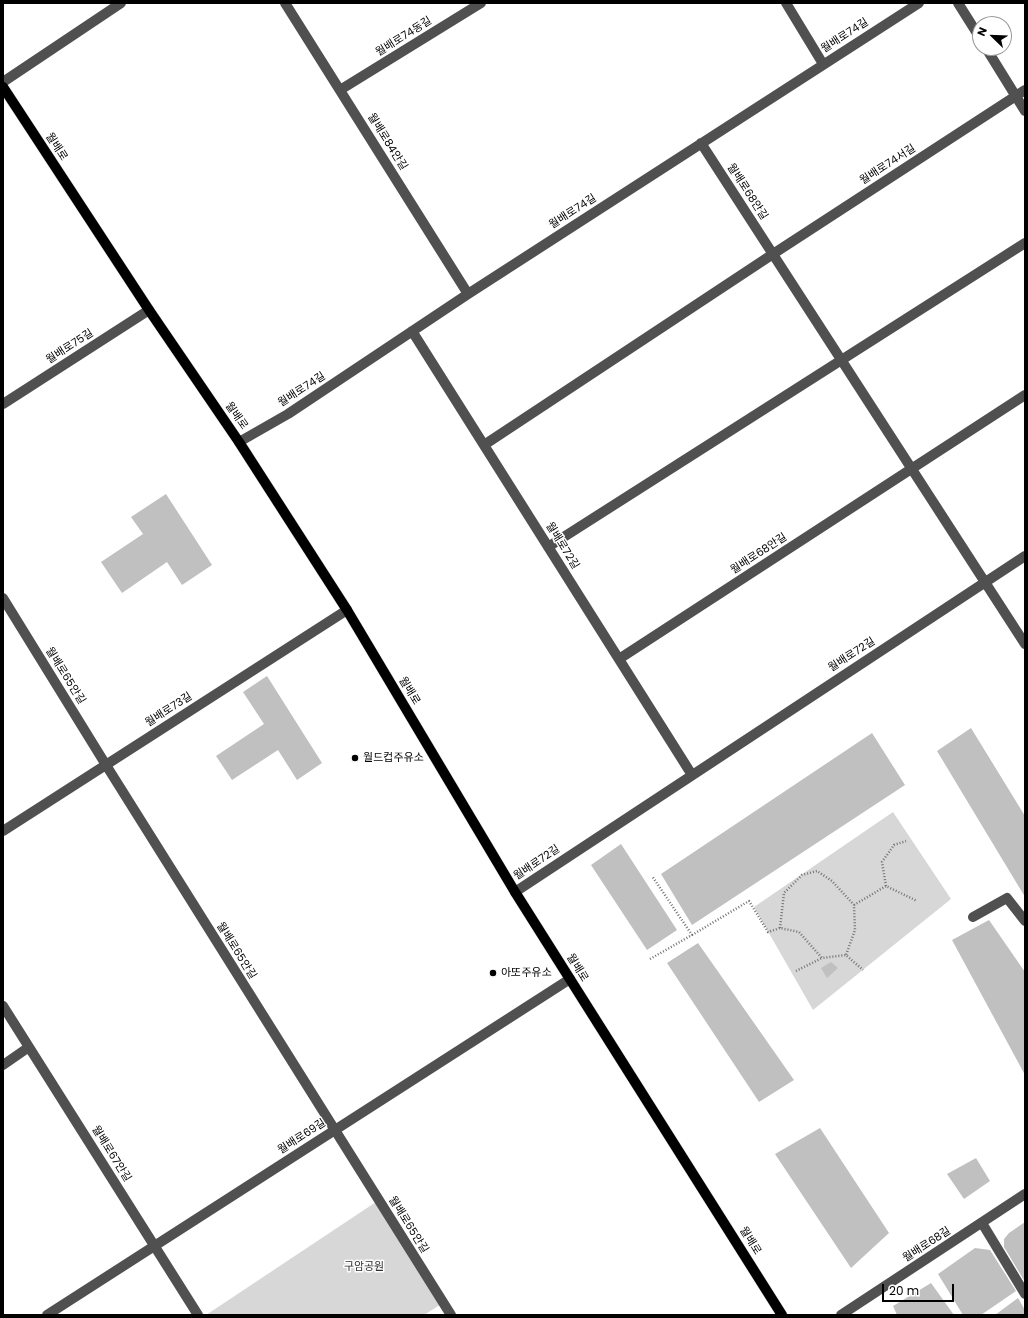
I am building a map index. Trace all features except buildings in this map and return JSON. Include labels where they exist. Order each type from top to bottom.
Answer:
[{"type":"main road","name":"월배로","points":[[3,87],[149,310],[239,442],[347,610],[515,892],[782,1315]]},
{"type":"street","points":[[3,82],[121,3]]},
{"type":"street","name":"월배로84안길","points":[[285,3],[468,294]]},
{"type":"street","name":"월배로74동길","points":[[340,90],[481,3]]},
{"type":"street","points":[[786,3],[823,64]]},
{"type":"street","name":"월배로74길","points":[[239,442],[288,414],[468,294],[919,3]]},
{"type":"street","points":[[958,3],[972,25]]},
{"type":"street","points":[[991,56],[1025,111]]},
{"type":"street","name":"월배로74서길","points":[[773,254],[1025,90]]},
{"type":"street","name":"월배로68안길","points":[[701,143],[1025,644]]},
{"type":"street","points":[[548,547],[1025,243]]},
{"type":"street","points":[[484,445],[773,254]]},
{"type":"street","name":"월배로75길","points":[[3,404],[149,310]]},
{"type":"street","name":"월배로72길","points":[[412,331],[692,774]]},
{"type":"street","points":[[912,469],[1025,395]]},
{"type":"street","name":"월배로68안길","points":[[619,659],[912,469]]},
{"type":"street","name":"월배로72길","points":[[515,892],[1025,556]]},
{"type":"street","name":"월배로65안길","points":[[3,598],[451,1315]]},
{"type":"street","name":"월배로73길","points":[[3,830],[347,610]]},
{"type":"street","points":[[973,917],[1007,898],[1025,921]]},
{"type":"street","name":"월배로69길","points":[[47,1315],[570,979]]},
{"type":"street","name":"월배로67안길","points":[[3,1006],[198,1315]]},
{"type":"street","points":[[3,1065],[29,1047]]},
{"type":"street","name":"월배로68길","points":[[841,1315],[1025,1194]]},
{"type":"street","points":[[982,1223],[1025,1294]]},
{"type":"path","points":[[886,886],[882,862],[894,844],[906,841]]},
{"type":"path","points":[[780,928],[784,893],[802,875],[817,871],[832,881],[854,905],[855,930],[846,955]]},
{"type":"path","points":[[652,876],[692,935]]},
{"type":"path","points":[[886,886],[917,901]]},
{"type":"path","points":[[854,905],[886,886]]},
{"type":"path","points":[[650,959],[749,901],[768,932],[780,928],[799,932],[822,958]]},
{"type":"path","points":[[796,971],[822,958],[846,955],[863,970]]},
{"type":"green space","points":[[893,812],[951,899],[813,1010],[754,907]]},
{"type":"green space","name":"구암공원","points":[[379,1200],[443,1303],[424,1315],[206,1315]]},
{"type":"place","name":"월드컵주유소","points":[[355,758]]},
{"type":"place","name":"아또주유소","points":[[493,973]]}]
